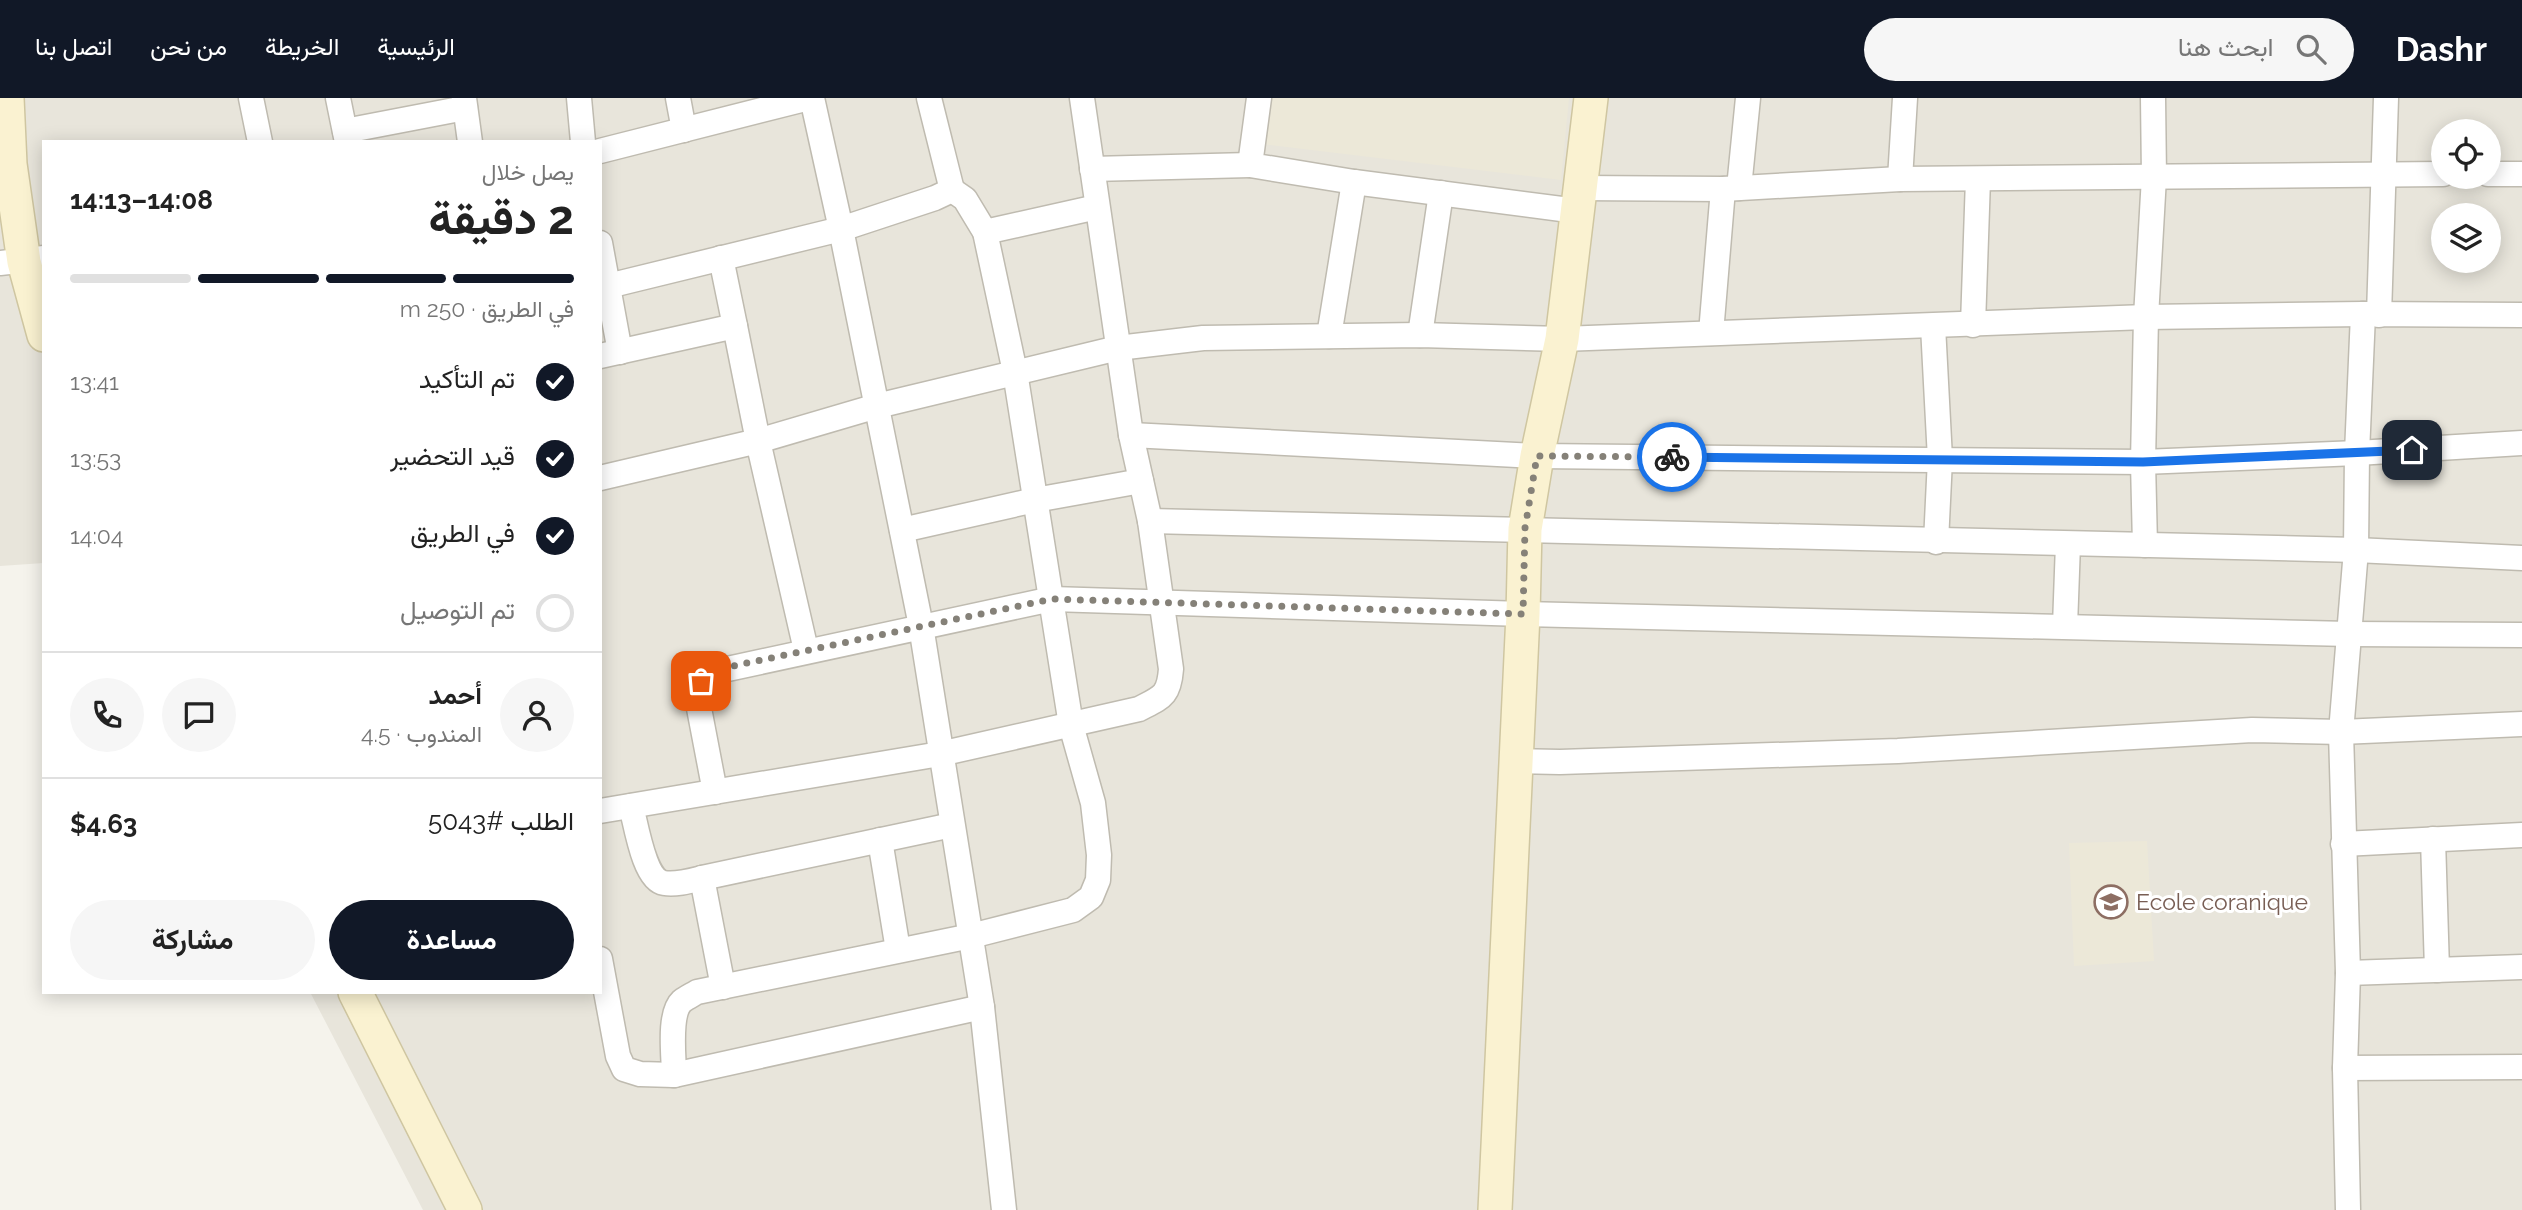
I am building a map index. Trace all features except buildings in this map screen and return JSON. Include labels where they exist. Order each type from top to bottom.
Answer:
[{"type":"street","points":[[251,98],[260,140]]},
{"type":"street","points":[[338,98],[346,136],[464,103],[470,140]]},
{"type":"street","points":[[579,98],[583,140]]},
{"type":"street","points":[[678,98],[684,130]]},
{"type":"street","points":[[602,150],[810,98],[841,229],[921,626],[982,1007],[1004,1210]]},
{"type":"street","points":[[674,1075],[673,1027],[676,1012],[681,1002],[697,992],[971,936],[1073,910],[1091,897],[1098,880],[1099,855],[1093,803],[1071,725],[1015,372],[985,232],[965,199],[952,190],[929,98]]},
{"type":"street","points":[[602,811],[940,754],[1139,709],[1162,697],[1170,687],[1171,669],[1150,521],[1131,435],[1082,98]]},
{"type":"street","points":[[1250,164],[1259,98]]},
{"type":"street","points":[[1495,1210],[1525,528],[1562,339],[1591,98]]},
{"type":"street","points":[[1711,333],[1731,189],[1748,98]]},
{"type":"street","points":[[1900,180],[1905,98]]},
{"type":"street","points":[[2145,545],[2143,462],[2146,317],[2154,177],[2153,98]]},
{"type":"street","points":[[2348,1210],[2345,1068],[2348,973],[2342,732],[2356,551],[2357,453],[2384,173],[2386,98]]},
{"type":"street","points":[[5,106],[23,261],[42,328]]},
{"type":"street","points":[[1092,169],[1250,164],[1441,194],[1578,199],[1900,180],[2431,174]]},
{"type":"street","points":[[2501,174],[2522,174]]},
{"type":"street","points":[[1973,325],[1978,179]]},
{"type":"street","points":[[1329,336],[1354,182]]},
{"type":"street","points":[[608,286],[841,229],[952,190]]},
{"type":"street","points":[[1420,335],[1441,194]]},
{"type":"street","points":[[985,232],[1097,207]]},
{"type":"street","points":[[602,254],[608,286],[610,354],[736,326]]},
{"type":"street","points":[[722,258],[736,326],[738,351],[806,650]]},
{"type":"street","points":[[602,478],[758,441],[877,406],[1118,348],[1203,338],[1420,335],[1562,339],[2146,317],[2522,315]]},
{"type":"street","points":[[1933,326],[1940,459],[1936,541]]},
{"type":"street","points":[[1131,435],[1537,456],[2143,462],[2522,443]]},
{"type":"street","points":[[902,530],[1035,500],[1141,481]]},
{"type":"street","points":[[1150,521],[1525,528],[2522,558]]},
{"type":"street","points":[[2065,626],[2068,544]]},
{"type":"street","points":[[715,792],[698,703],[701,681],[709,673],[1052,599],[1523,614],[2349,634],[2522,635]]},
{"type":"street","points":[[1515,761],[1560,762],[1898,751],[2252,730],[2342,732],[2522,724]]},
{"type":"street","points":[[631,806],[651,875],[661,883],[702,878],[952,825]]},
{"type":"street","points":[[2343,844],[2522,835]]},
{"type":"street","points":[[2433,839],[2437,970]]},
{"type":"street","points":[[880,840],[898,950]]},
{"type":"street","points":[[702,878],[723,987]]},
{"type":"street","points":[[2348,973],[2522,967]]},
{"type":"street","points":[[602,970],[618,1056],[624,1069],[640,1074],[674,1075],[982,1007]]},
{"type":"street","points":[[356,994],[465,1210]]},
{"type":"street","points":[[2345,1068],[2522,1067]]},
{"type":"shaded area","points":[[0,98],[2522,98],[2522,1210],[423,1210],[311,994],[602,994],[602,140],[42,140],[42,563],[0,566]]},
{"type":"shaded area","points":[[1269,98],[1569,98],[1561,180],[1262,144]]},
{"type":"shaded area","name":"Ecole coranique","points":[[2147,841],[2154,961],[2074,966],[2069,843]]},
{"type":"way so far","points":[[701,681],[709,673],[733,666],[1052,599],[1523,614],[1525,528],[1537,456],[1672,457]]},
{"type":"place","name":"Ecole coranique","points":[[2111,902]]},
{"type":"route","points":[[1672,457],[2143,462],[2412,450]]}]
